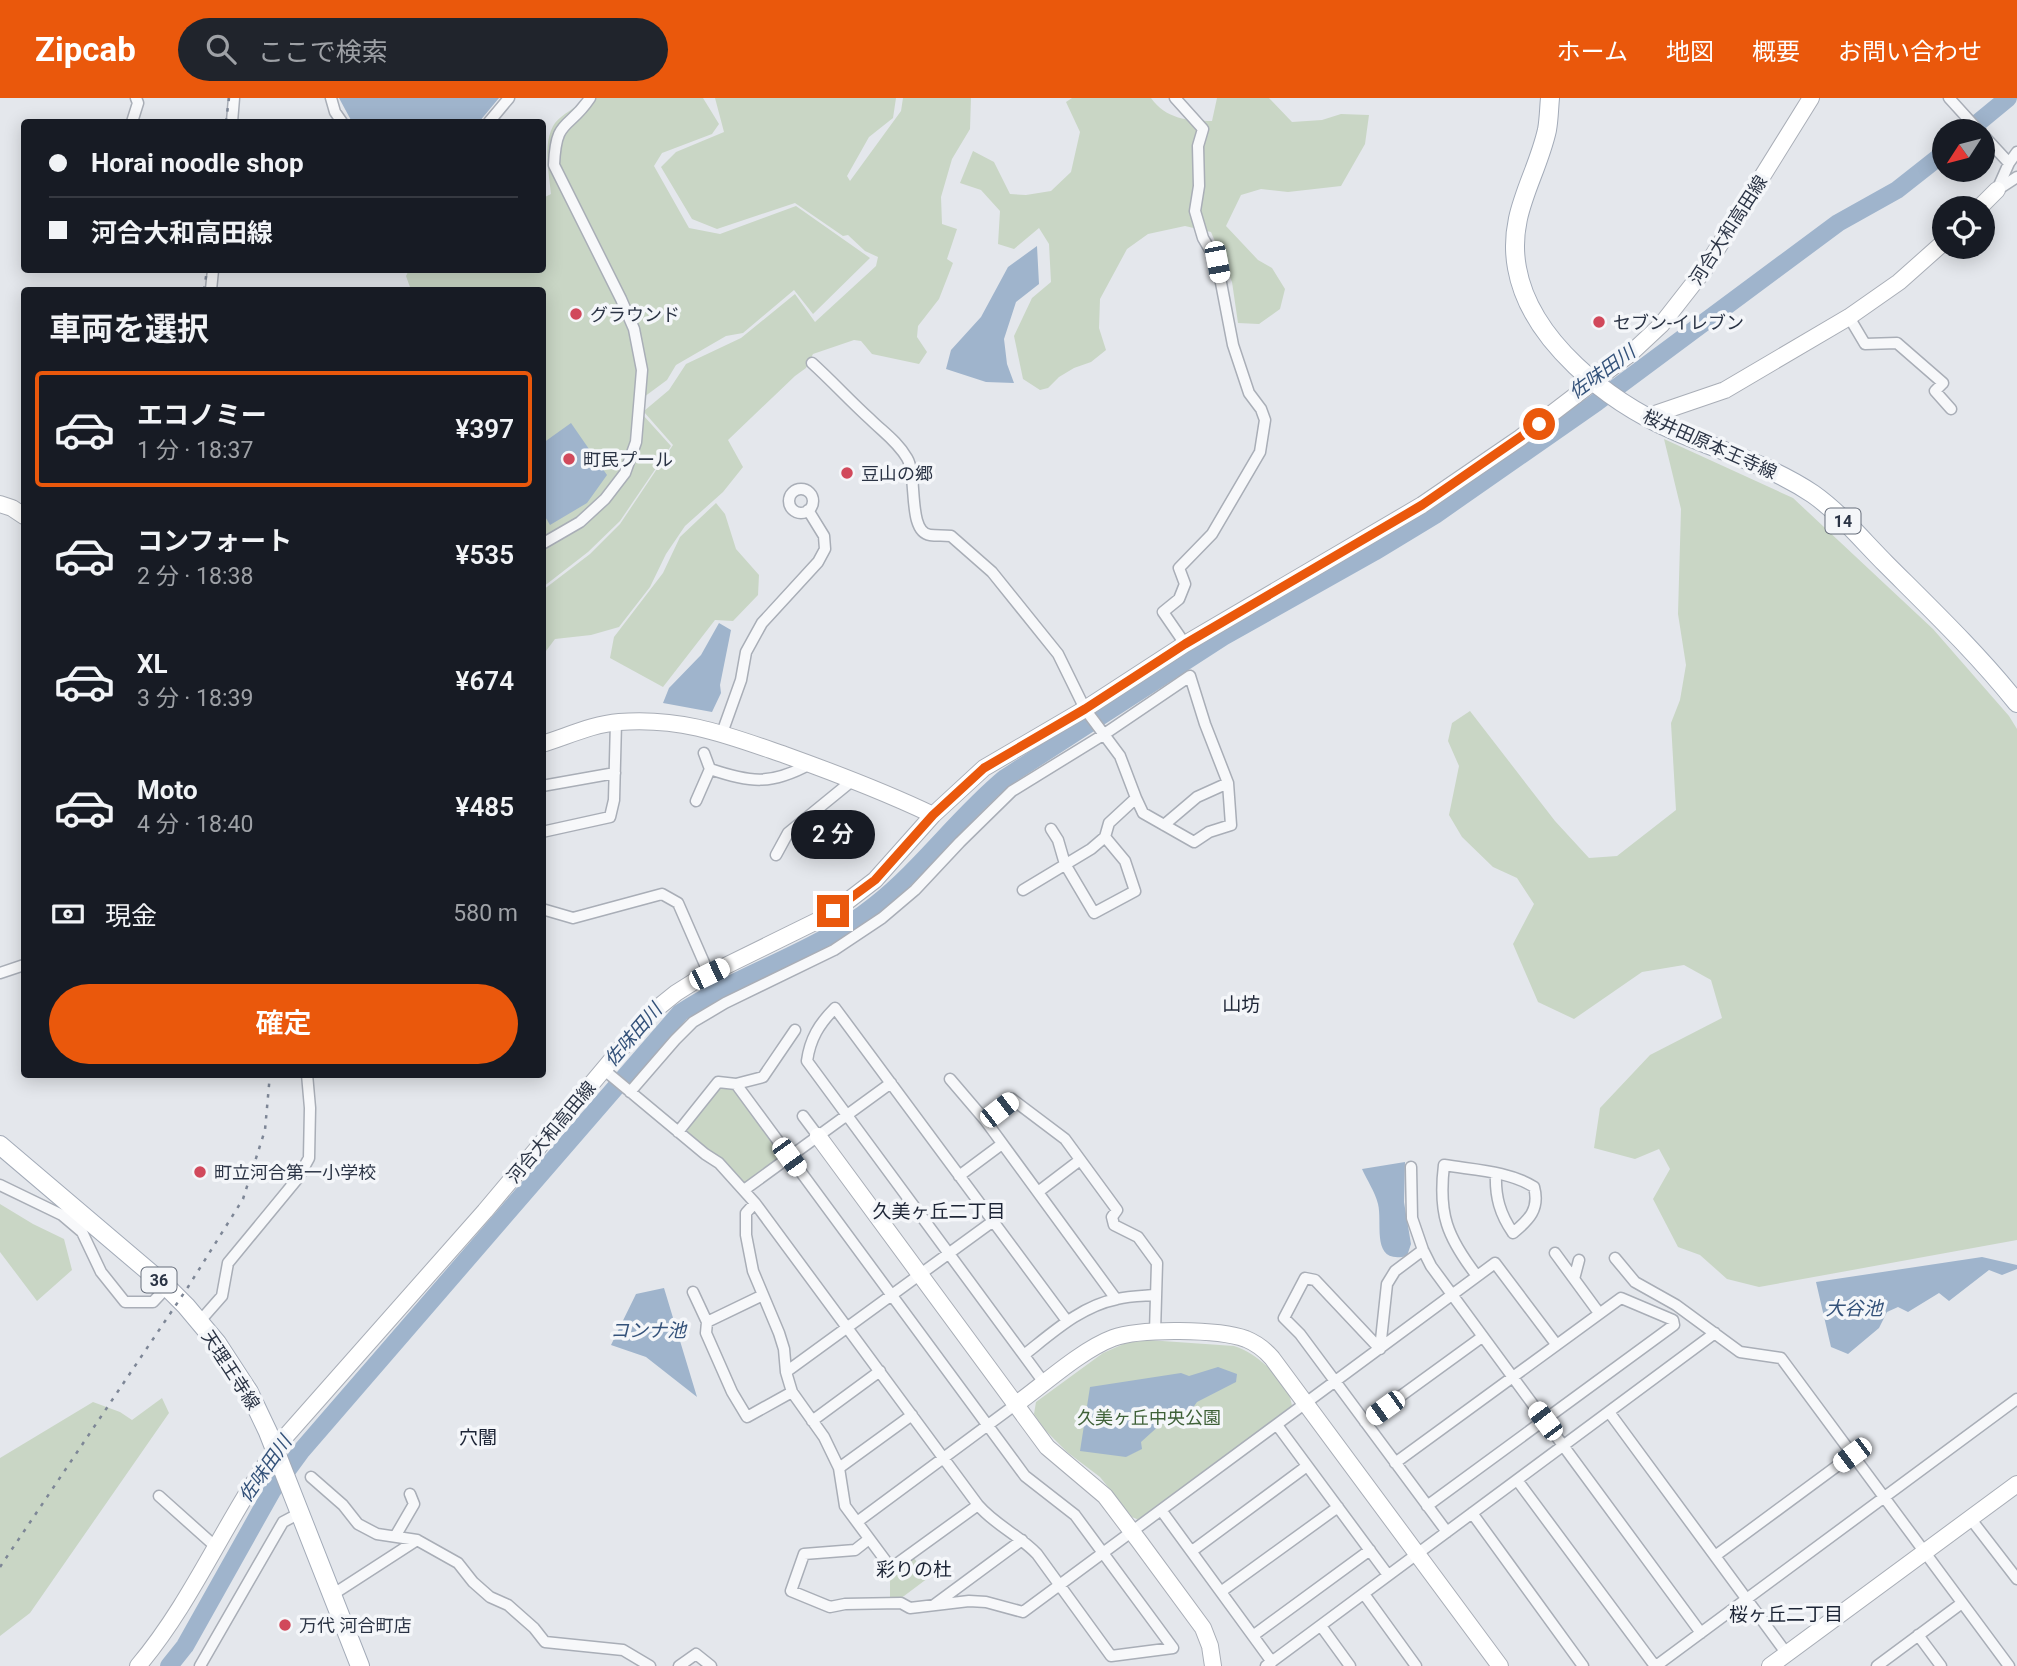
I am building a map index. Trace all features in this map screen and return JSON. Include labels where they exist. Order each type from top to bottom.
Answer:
[{"type":"main road","name":"桜井田原本王寺線","points":[[1550,98],[1546,130],[1523,194],[1514,246],[1523,291],[1537,320],[1562,351],[1621,402],[1673,430],[1768,468],[1815,496],[1947,625],[2017,703]]},
{"type":"main road","name":"河合大和高田線","points":[[138,1666],[166,1631],[216,1547],[277,1454],[384,1322],[485,1211],[645,1019],[663,1002],[709,974],[821,919],[845,903],[875,880],[933,815],[984,768],[1085,709],[1185,644],[1422,505],[1598,384],[1678,306],[1704,270],[1811,98]]},
{"type":"main road","points":[[1991,196],[1997,190]]},
{"type":"main road","points":[[1646,417],[1725,390],[1849,317],[1899,282],[1932,253]]},
{"type":"main road","points":[[0,504],[21,514]]},
{"type":"main road","points":[[546,743],[590,727],[616,722],[676,723],[722,733],[810,764],[933,815]]},
{"type":"main road","points":[[818,1136],[1047,1447],[1105,1496],[1132,1532],[1203,1628],[1210,1646],[1213,1666]]},
{"type":"main road","name":"天理王寺線","points":[[0,1145],[167,1287],[200,1321],[249,1392],[277,1454],[360,1666]]},
{"type":"main road","points":[[1015,1405],[1096,1347],[1130,1333],[1228,1335],[1252,1342],[1272,1358],[1307,1403],[1500,1666]]},
{"type":"main road","points":[[1770,1666],[1791,1660],[1925,1552],[2017,1484]]},
{"type":"street","points":[[133,119],[138,103],[136,98]]},
{"type":"street","points":[[232,119],[234,98]]},
{"type":"street","points":[[331,98],[340,119]]},
{"type":"street","points":[[492,119],[509,98]]},
{"type":"street","points":[[546,542],[580,522],[605,499],[625,473],[636,442],[642,370],[634,329],[554,165],[555,141],[562,125],[590,98]]},
{"type":"street","points":[[1175,98],[1203,129],[1198,146],[1199,186],[1195,211],[1203,238],[1217,262],[1233,345],[1249,393],[1261,409],[1265,420],[1261,452],[1212,534],[1178,568],[1185,584],[1179,599],[1163,612],[1185,644]]},
{"type":"street","points":[[1949,98],[1968,119]]},
{"type":"street","points":[[1995,148],[2009,163]]},
{"type":"street","points":[[1997,190],[2017,152]]},
{"type":"street","points":[[1997,190],[2017,177]]},
{"type":"street","points":[[1849,317],[1865,344],[1898,342],[1942,383],[1935,391],[1951,409]]},
{"type":"street","points":[[630,1092],[694,1022],[724,1003],[834,950],[882,918],[915,890],[1012,791],[1103,735],[1190,676],[1228,783],[1231,825],[1209,832],[1194,842],[1143,813],[1120,756],[1103,735],[1085,709],[1058,654],[992,572],[951,536],[928,536],[920,530],[915,516],[913,472],[907,458],[889,434],[812,363]]},
{"type":"street","points":[[722,733],[741,680],[746,652],[762,623],[818,562],[825,549],[824,536],[808,510]]},
{"type":"street","points":[[546,831],[610,817],[614,800],[616,722]]},
{"type":"street","points":[[696,801],[710,769],[704,753]]},
{"type":"street","points":[[710,769],[738,779],[765,781],[792,774],[810,764]]},
{"type":"street","points":[[546,785],[615,773]]},
{"type":"street","points":[[776,855],[788,833],[853,780]]},
{"type":"street","points":[[1164,825],[1197,797],[1228,783]]},
{"type":"street","points":[[1023,890],[1091,849],[1105,837],[1109,823],[1136,798]]},
{"type":"street","points":[[1051,829],[1058,840],[1065,864],[1094,914],[1135,891],[1125,860],[1105,837]]},
{"type":"street","points":[[546,910],[573,918],[662,894],[678,903],[709,974]]},
{"type":"street","points":[[0,973],[21,966]]},
{"type":"street","points":[[1045,1384],[807,1061],[809,1045],[820,1023],[835,1008],[1068,1321]]},
{"type":"street","points":[[677,1132],[718,1082],[736,1084],[763,1077],[795,1030]]},
{"type":"street","points":[[603,1069],[677,1132],[719,1163],[744,1190],[978,1505],[993,1521],[1022,1540],[1037,1554],[1111,1656],[1173,1648],[1075,1516],[1025,1476],[736,1084]]},
{"type":"street","points":[[200,1321],[222,1296],[228,1263],[299,1178],[309,1158],[307,1078]]},
{"type":"street","points":[[950,1079],[985,1120],[1116,1299]]},
{"type":"street","points":[[744,1190],[891,1083]]},
{"type":"street","points":[[985,1120],[1012,1099],[1065,1139],[1117,1210],[1112,1217],[1114,1225],[1138,1237],[1157,1264],[1155,1332]]},
{"type":"street","points":[[803,1116],[818,1136]]},
{"type":"street","points":[[959,1176],[1002,1144]]},
{"type":"street","points":[[1038,1192],[1080,1160]]},
{"type":"street","points":[[1477,1276],[1460,1253],[1444,1217],[1441,1192],[1444,1165],[1496,1174],[1523,1180],[1534,1187],[1537,1199],[1528,1221],[1513,1233],[1504,1220],[1496,1196],[1496,1174]]},
{"type":"street","points":[[1410,1167],[1412,1218],[1423,1250],[1452,1296],[1701,1633]]},
{"type":"street","points":[[0,1185],[62,1215],[82,1232],[101,1272],[125,1301],[153,1302],[167,1287]]},
{"type":"street","points":[[755,1203],[746,1213],[746,1235],[753,1271],[784,1349],[786,1372],[792,1392],[824,1437],[839,1468],[845,1506],[869,1539],[891,1568],[978,1505]]},
{"type":"street","points":[[786,1372],[992,1222]]},
{"type":"street","points":[[1380,1349],[1387,1284],[1395,1271],[1423,1250]]},
{"type":"street","points":[[1555,1253],[1599,1312]]},
{"type":"street","points":[[1615,1258],[1635,1282],[1676,1306],[1740,1352],[1781,1358],[2009,1666]]},
{"type":"street","points":[[1574,1279],[1579,1260]]},
{"type":"street","points":[[869,1539],[855,1550],[804,1554],[791,1591],[830,1607],[901,1603],[910,1608],[969,1601],[986,1602],[1023,1612],[1495,1263],[1556,1344]]},
{"type":"street","points":[[1380,1349],[1315,1280],[1305,1278],[1284,1318],[1336,1382],[1447,1532]]},
{"type":"street","points":[[693,1292],[707,1322],[706,1333],[732,1392],[747,1417],[792,1392]]},
{"type":"street","points":[[707,1322],[763,1295]]},
{"type":"street","points":[[1024,1355],[1068,1321],[1090,1308],[1116,1299],[1155,1295]]},
{"type":"street","points":[[1395,1463],[1621,1298],[1673,1320],[1674,1325],[1427,1506]]},
{"type":"street","points":[[1161,1510],[1274,1663],[1388,1575],[1715,1334]]},
{"type":"street","points":[[1366,1422],[1482,1337]]},
{"type":"street","points":[[812,1421],[880,1371]]},
{"type":"street","points":[[1517,1480],[1655,1666],[2017,1399]]},
{"type":"street","points":[[857,1522],[1015,1405]]},
{"type":"street","points":[[1609,1412],[1791,1660]]},
{"type":"street","points":[[839,1468],[912,1415]]},
{"type":"street","points":[[1277,1425],[1388,1575]]},
{"type":"street","points":[[1715,1556],[1852,1455]]},
{"type":"street","points":[[1192,1550],[1307,1466]]},
{"type":"street","points":[[311,1477],[343,1505],[358,1524],[377,1534],[417,1540],[458,1563],[473,1582],[490,1597],[508,1605],[545,1642],[623,1650],[650,1666]]},
{"type":"street","points":[[396,1535],[415,1504],[410,1494]]},
{"type":"street","points":[[159,1496],[216,1547]]},
{"type":"street","points":[[1222,1591],[1338,1507]]},
{"type":"street","points":[[206,1663],[283,1522],[300,1513]]},
{"type":"street","points":[[1472,1513],[1583,1666]]},
{"type":"street","points":[[1970,1518],[2015,1573]]},
{"type":"street","points":[[332,1595],[417,1540]]},
{"type":"street","points":[[934,1605],[1022,1540]]},
{"type":"street","points":[[1254,1635],[1370,1550]]},
{"type":"street","points":[[1364,1594],[1416,1666]]},
{"type":"street","points":[[1877,1666],[1962,1603]]},
{"type":"street","points":[[1321,1626],[1350,1666]]},
{"type":"street","points":[[1918,1635],[1941,1666]]},
{"type":"street","points":[[679,1666],[696,1654],[711,1666]]},
{"type":"green space","points":[[584,98],[703,98],[719,124],[712,134],[662,153],[654,166],[689,228],[720,234],[796,206],[870,258],[813,314],[794,290],[743,333],[726,336],[676,365],[667,380],[644,397],[644,411],[669,390],[686,364],[741,338],[795,294],[815,322],[876,266],[878,257],[795,203],[717,229],[692,219],[661,167],[676,152],[724,132],[715,98],[896,98],[893,118],[869,137],[847,176],[850,181],[901,111],[903,98],[971,98],[970,129],[952,159],[941,197],[942,224],[957,229],[947,259],[953,263],[939,299],[918,326],[917,337],[927,352],[919,364],[872,354],[861,341],[854,340],[813,354],[806,368],[728,440],[743,467],[723,492],[685,526],[666,554],[650,587],[619,627],[591,635],[555,639],[546,651],[546,588],[590,554],[620,524],[673,445],[644,412],[643,415],[671,446],[620,521],[588,552],[546,585],[546,287],[410,287],[406,276],[408,273],[546,273],[546,196],[551,194],[547,158],[549,139],[555,123]]},
{"type":"green space","points":[[1072,98],[1151,98],[1171,115],[1203,121],[1212,121],[1217,98],[1269,98],[1292,122],[1322,120],[1341,114],[1369,115],[1365,144],[1341,186],[1288,192],[1261,189],[1241,195],[1226,226],[1258,260],[1272,268],[1285,289],[1280,309],[1259,324],[1238,323],[1232,282],[1211,232],[1185,226],[1148,234],[1127,249],[1100,299],[1099,328],[1106,350],[1091,362],[1074,368],[1048,388],[1040,390],[1023,379],[1014,336],[1032,298],[1051,282],[1049,244],[1039,228],[1014,249],[998,244],[1000,211],[981,190],[960,183],[973,151],[994,162],[1010,194],[1026,195],[1051,191],[1071,172],[1080,132],[1066,102]]},
{"type":"green space","points":[[1664,439],[1793,498],[1933,629],[2009,716],[2017,729],[2017,1240],[1759,1287],[1727,1279],[1700,1255],[1678,1247],[1653,1199],[1670,1169],[1659,1149],[1635,1159],[1594,1148],[1600,1108],[1650,1055],[1722,1018],[1711,980],[1684,965],[1642,972],[1574,1019],[1538,1002],[1513,944],[1534,904],[1517,878],[1493,867],[1462,837],[1449,815],[1459,766],[1448,741],[1452,723],[1470,711],[1555,821],[1589,858],[1617,856],[1676,810],[1671,723],[1680,700],[1686,665],[1678,614],[1681,509]]},
{"type":"green space","points":[[716,503],[725,514],[736,549],[759,575],[758,595],[733,621],[715,620],[663,687],[610,658],[614,637],[663,573],[680,537]]},
{"type":"green space","points":[[723,1086],[734,1089],[780,1152],[780,1158],[746,1183],[739,1181],[688,1134],[687,1127],[717,1089]]},
{"type":"green space","points":[[0,1204],[64,1239],[72,1270],[37,1301],[0,1252]]},
{"type":"green space","name":"久美ヶ丘中央公園","points":[[1148,1340],[1234,1346],[1243,1349],[1262,1362],[1279,1379],[1286,1389],[1292,1408],[1139,1520],[1132,1517],[1100,1477],[1067,1452],[1045,1430],[1034,1414],[1036,1402],[1103,1353],[1126,1343]]},
{"type":"green space","points":[[162,1398],[169,1413],[30,1613],[0,1636],[0,1458],[93,1402],[120,1412],[132,1420]]},
{"type":"green space","points":[[914,1558],[928,1578],[900,1599],[890,1599],[890,1575]]},
{"type":"water","points":[[339,98],[499,98],[482,119],[350,119]]},
{"type":"water","points":[[1037,246],[1039,284],[1016,302],[1004,339],[1007,364],[1014,383],[986,382],[946,369],[951,350],[981,317],[1008,267]]},
{"type":"water","name":"町民プール","points":[[571,423],[607,475],[587,503],[550,525],[546,518],[546,441]]},
{"type":"water","points":[[719,623],[731,630],[720,685],[721,693],[712,712],[663,703],[669,688],[701,655]]},
{"type":"water","points":[[1405,1162],[1404,1202],[1411,1244],[1407,1256],[1395,1257],[1383,1249],[1380,1241],[1378,1204],[1362,1169]]},
{"type":"water","name":"大谷池","points":[[1982,1257],[2017,1265],[2017,1269],[2002,1275],[1989,1270],[1949,1301],[1939,1293],[1908,1312],[1898,1307],[1887,1312],[1879,1328],[1848,1354],[1831,1347],[1816,1282]]},
{"type":"water","name":"コンナ池","points":[[664,1288],[697,1397],[646,1357],[611,1345],[636,1294]]},
{"type":"water","points":[[1218,1367],[1237,1374],[1236,1382],[1197,1402],[1190,1412],[1172,1414],[1141,1442],[1142,1449],[1126,1457],[1080,1451],[1090,1387],[1181,1373],[1189,1376]]},
{"type":"waterway","name":"佐味田川","points":[[1983,119],[2008,98]]},
{"type":"waterway","name":"佐味田川","points":[[169,1666],[185,1646],[272,1491],[302,1450],[680,1013],[728,985],[804,949],[853,921],[892,890],[1005,778],[1223,637],[1435,515],[1597,402],[1838,223],[1897,190],[1932,162]]},
{"type":"railway","points":[[226,119],[229,98]]},
{"type":"railway","points":[[204,287],[207,273]]},
{"type":"railway","points":[[0,1567],[188,1287],[243,1199],[265,1130],[270,1078]]},
{"type":"place","name":"グラウンド","points":[[576,314]]},
{"type":"place","name":"セブン-イレブン","points":[[1599,322]]},
{"type":"place","name":"町民プール","points":[[569,459]]},
{"type":"place","name":"豆山の郷","points":[[847,473]]},
{"type":"place","name":"町立河合第一小学校","points":[[200,1172]]},
{"type":"place","name":"万代 河合町店","points":[[285,1625]]},
{"type":"district","name":"山坊","points":[[1241,1004]]},
{"type":"district","name":"久美ヶ丘二丁目","points":[[939,1211]]},
{"type":"district","name":"穴闇","points":[[478,1437]]},
{"type":"district","name":"彩りの杜","points":[[914,1569]]},
{"type":"district","name":"桜ヶ丘二丁目","points":[[1786,1614]]},
{"type":"route","points":[[833,911],[875,880],[933,815],[984,768],[1085,709],[1185,644],[1422,505],[1539,424]]}]
